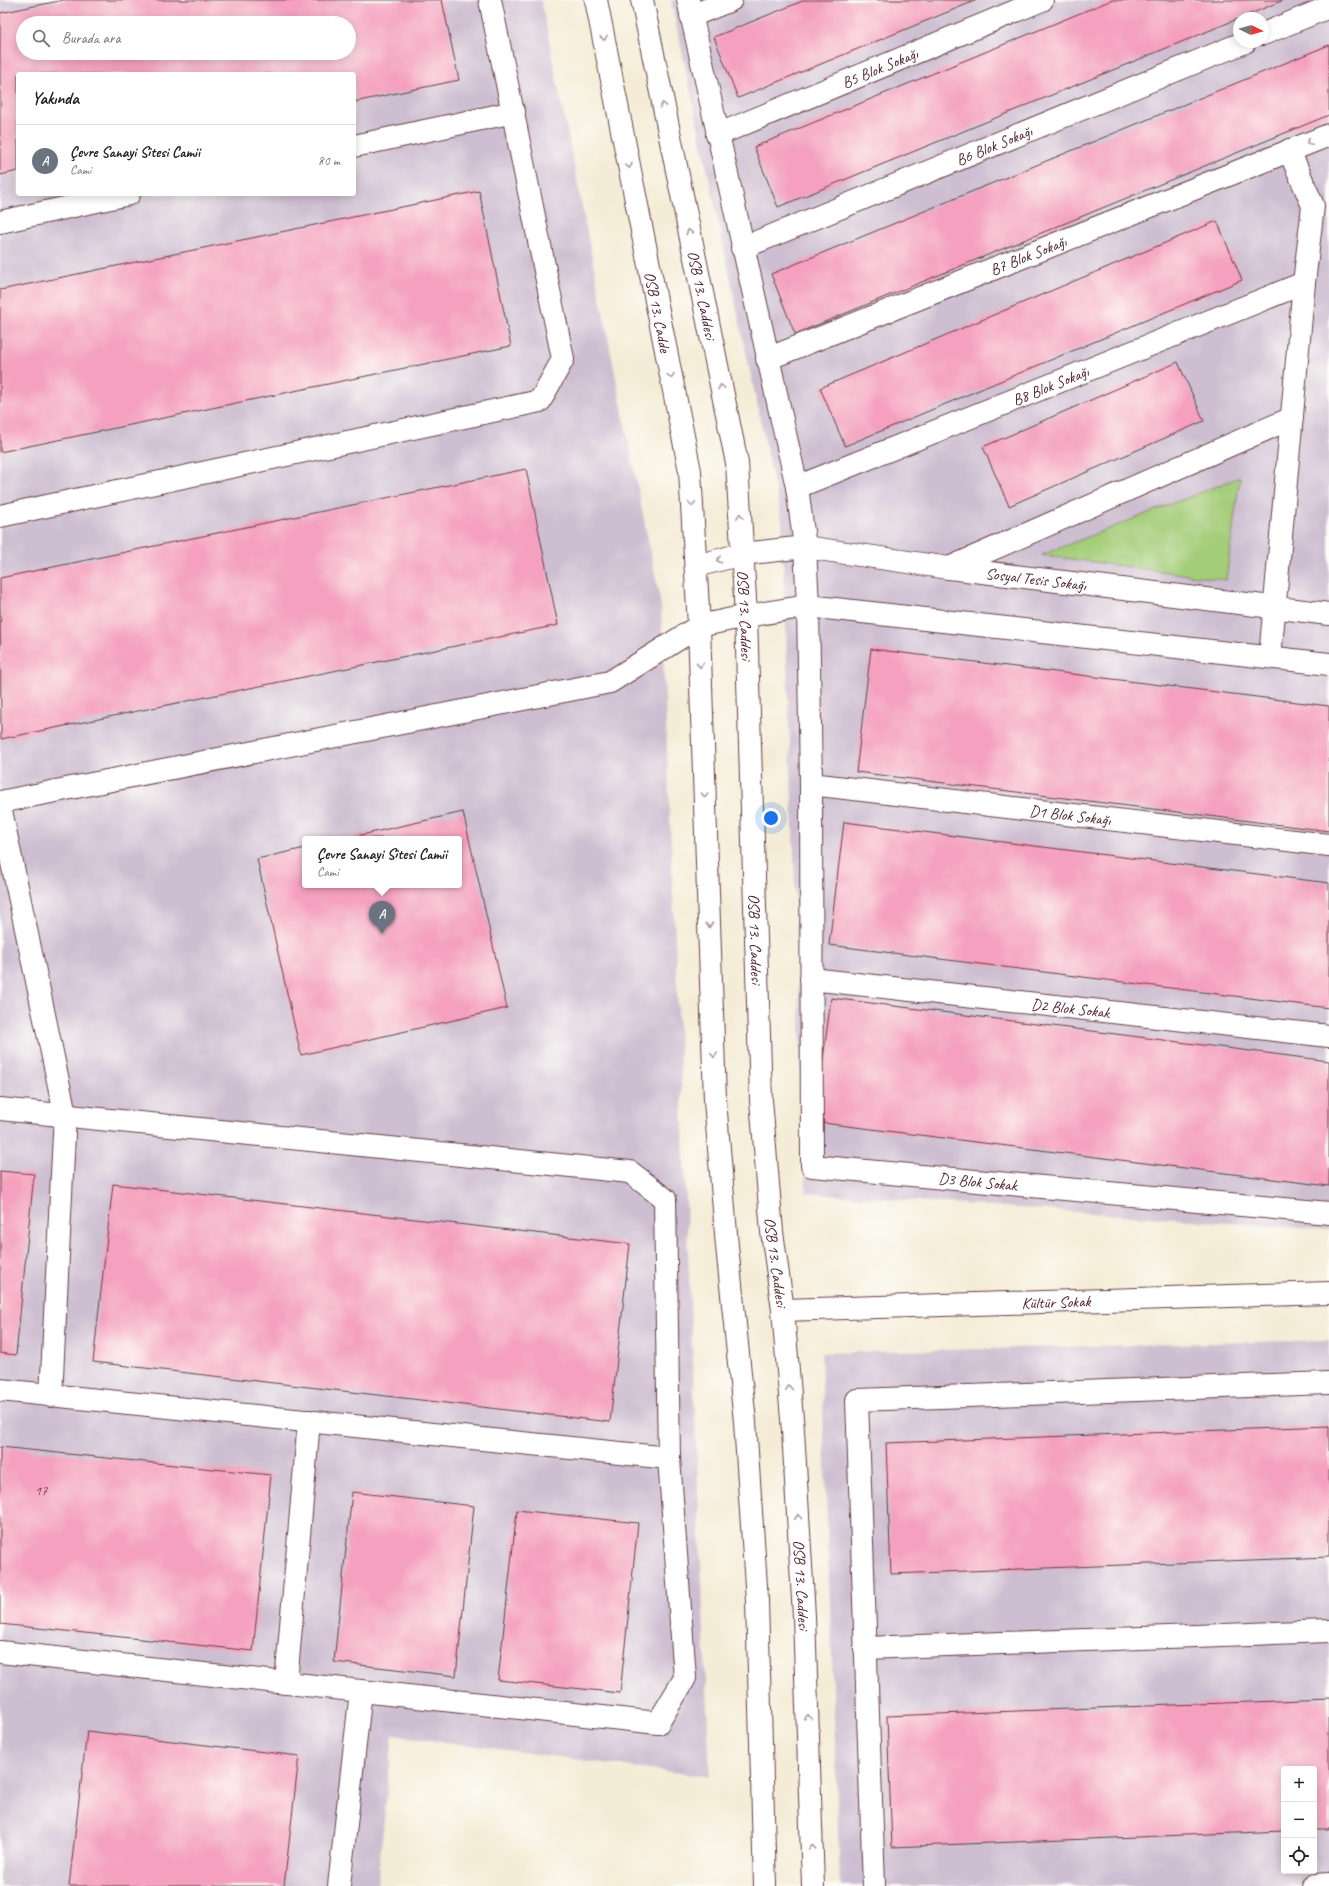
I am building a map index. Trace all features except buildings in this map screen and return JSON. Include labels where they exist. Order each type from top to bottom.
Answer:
[{"type":"street","points":[[0,516],[540,401],[563,360],[514,112],[490,0]]},
{"type":"street","name":"OSB 13. Cadde","points":[[596,0],[690,471],[699,626]]},
{"type":"street","name":"OSB 13. Caddesi","points":[[642,0],[737,463],[746,616],[761,1100],[772,1232],[783,1310],[793,1431],[804,1616],[813,1886]]},
{"type":"street","points":[[731,0],[690,8],[717,136],[796,487],[805,547],[808,606],[811,784],[811,979]]},
{"type":"street","name":"B5 Blok Sokağı","points":[[717,136],[1042,0]]},
{"type":"street","points":[[1269,32],[1329,7]]},
{"type":"street","name":"B6 Blok Sokağı","points":[[742,248],[1233,47]]},
{"type":"street","points":[[356,146],[514,112]]},
{"type":"street","name":"B7 Blok Sokağı","points":[[767,359],[1329,134]]},
{"type":"street","points":[[1270,657],[1304,283],[1321,203],[1289,150]]},
{"type":"street","points":[[0,222],[120,196]]},
{"type":"street","name":"B8 Blok Sokağı","points":[[796,487],[1304,283]]},
{"type":"street","points":[[949,568],[1292,418]]},
{"type":"street","name":"Sosyal Tesis Sokağı","points":[[696,566],[742,554],[805,547],[949,568],[1329,614]]},
{"type":"street","points":[[0,802],[610,682],[699,626],[746,616],[808,606],[1329,664]]},
{"type":"street","points":[[699,626],[715,1100],[727,1246],[745,1422],[757,1601],[765,1886]]},
{"type":"street","name":"D1 Blok Sokağı","points":[[811,784],[1329,845]]},
{"type":"street","points":[[0,806],[66,1114],[51,1396]]},
{"type":"street","name":"D2 Blok Sokak","points":[[811,979],[1329,1036]]},
{"type":"street","name":"D3 Blok Sokak","points":[[811,979],[812,1166],[1329,1213]]},
{"type":"street","points":[[0,1109],[66,1114],[630,1172],[666,1199],[669,1458],[685,1678],[658,1723],[0,1652]]},
{"type":"street","name":"Kültür Sokak","points":[[783,1310],[1329,1293]]},
{"type":"street","points":[[874,1886],[857,1400],[1329,1383]]},
{"type":"street","points":[[0,1390],[669,1458]]},
{"type":"street","points":[[286,1682],[309,1421]]},
{"type":"street","points":[[865,1648],[1329,1631]]},
{"type":"street","points":[[339,1886],[361,1691]]},
{"type":"street","points":[[1314,1886],[1329,1886]]},
{"type":"shaded area","points":[[0,0],[541,0],[661,605],[710,1777],[393,1735],[377,1886],[0,1886]]},
{"type":"shaded area","points":[[671,0],[1329,0],[1329,1230],[806,1193],[782,521]]},
{"type":"shaded area","points":[[1329,1340],[1329,1886],[840,1886],[821,1353]]},
{"type":"green space","points":[[1240,477],[1226,580],[1042,555]]},
{"type":"place","name":"Çevre Sanayi Sitesi Camii","points":[[382,934]]}]
